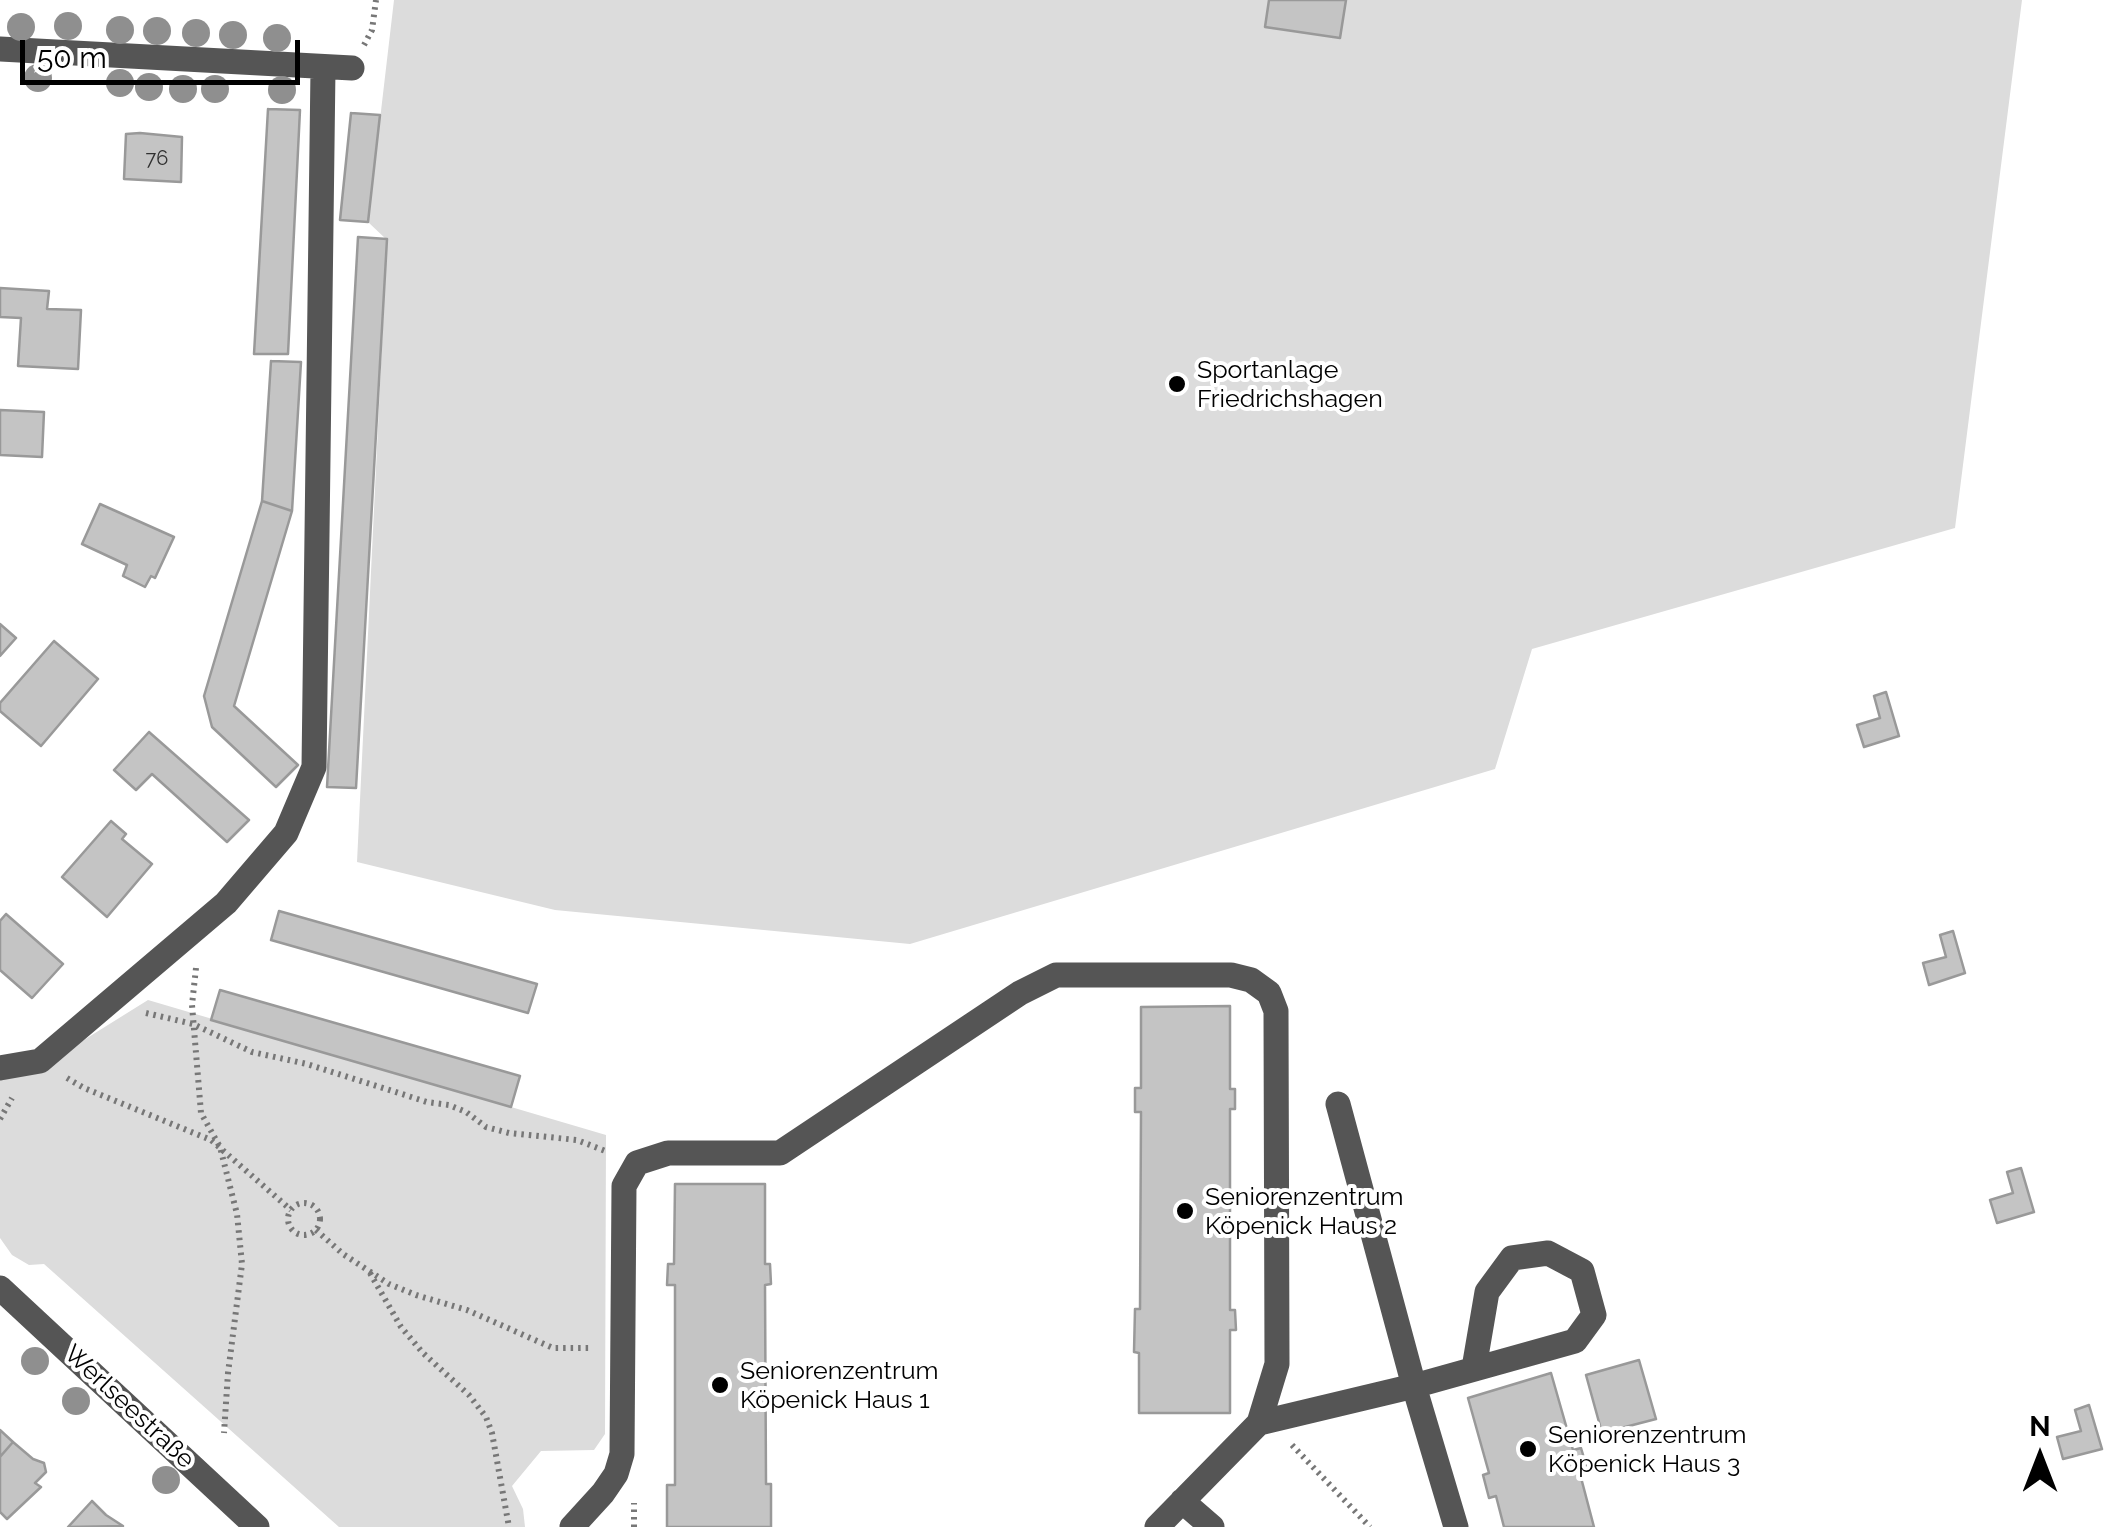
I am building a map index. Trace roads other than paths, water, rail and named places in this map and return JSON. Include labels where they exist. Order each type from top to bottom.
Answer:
[{"type":"street","points":[[0,49],[352,68]]},
{"type":"street","points":[[0,1068],[40,1062],[226,903],[286,832],[314,767],[323,68]]},
{"type":"street","points":[[572,1527],[603,1493],[616,1474],[622,1454],[624,1186],[637,1163],[668,1153],[780,1153],[1020,992],[1056,975],[1231,975],[1251,980],[1269,993],[1276,1011],[1277,1364],[1269,1421]]},
{"type":"street","points":[[1338,1104],[1456,1527]]},
{"type":"street","points":[[1158,1527],[1269,1421],[1414,1386],[1575,1341],[1594,1314],[1582,1270],[1548,1253],[1512,1258],[1487,1292],[1474,1368]]},
{"type":"street","name":"Werlseestraße","points":[[0,1288],[257,1527]]},
{"type":"street","points":[[1182,1501],[1212,1527]]},
{"type":"place","name":"Sportanlage Friedrichshagen","points":[[1177,384]]},
{"type":"place","name":"Seniorenzentrum Köpenick Haus 2","points":[[1185,1211]]},
{"type":"place","name":"Seniorenzentrum Köpenick Haus 1","points":[[720,1385]]},
{"type":"place","name":"Seniorenzentrum Köpenick Haus 3","points":[[1528,1449]]}]
